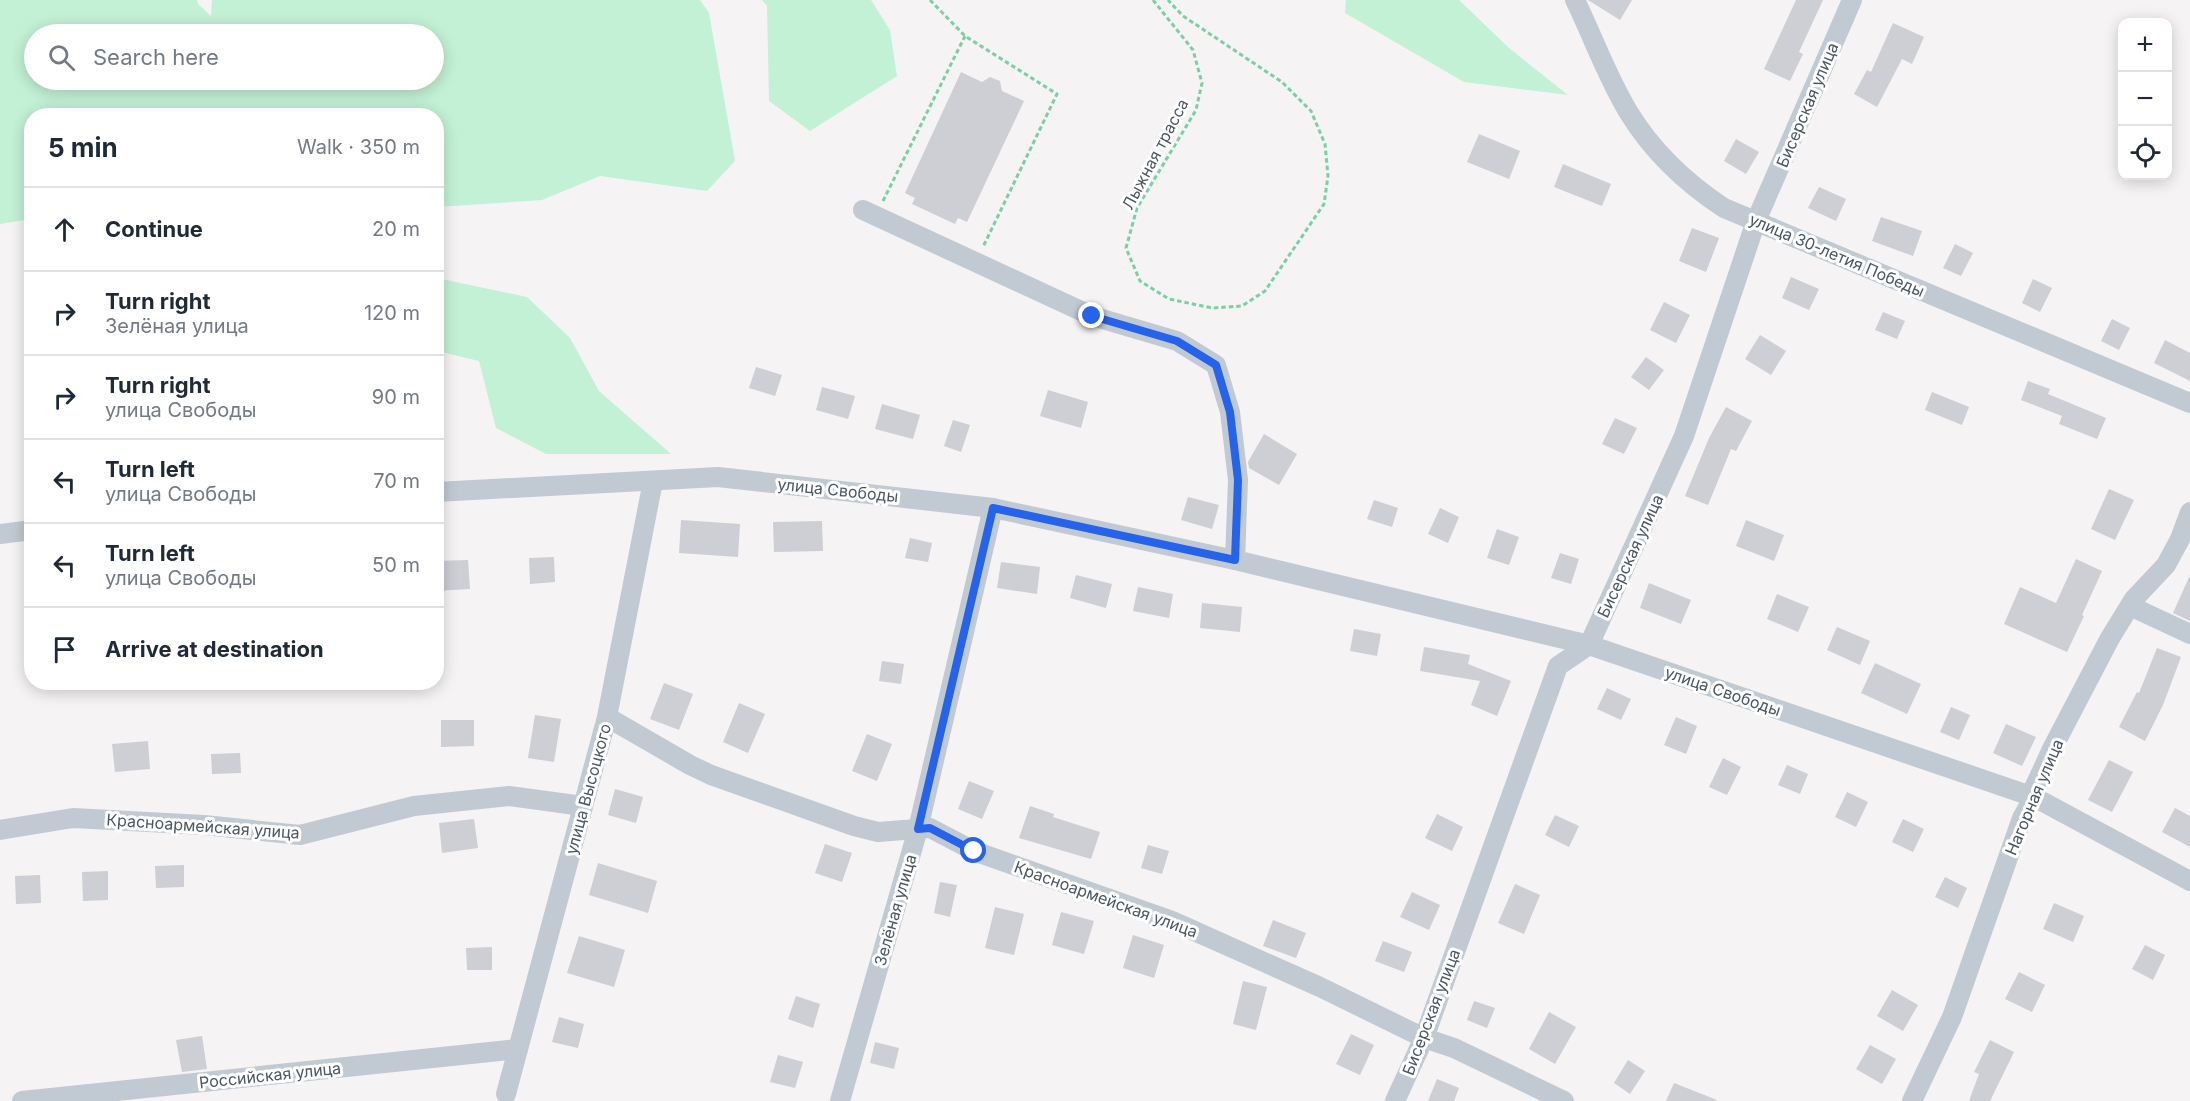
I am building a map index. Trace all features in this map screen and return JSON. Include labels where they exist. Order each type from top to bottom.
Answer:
[{"type":"street","name":"улица 30-летия Победы","points":[[1575,0],[1628,112],[1664,158],[1703,194],[1724,207],[1756,221],[2190,403]]},
{"type":"street","name":"Бисерская улица","points":[[1395,1101],[1424,1038],[1558,666],[1589,645],[1684,436],[1756,221],[1852,0]]},
{"type":"street","points":[[869,213],[1092,316],[1177,341],[1216,365],[1230,412],[1238,480],[1235,560]]},
{"type":"street","name":"улица Свободы","points":[[444,492],[718,477],[993,508],[1235,560],[1589,645],[2034,797],[2190,880]]},
{"type":"street","name":"улица Высоцкого","points":[[506,1094],[607,717],[653,481]]},
{"type":"street","name":"Зелёная улица","points":[[840,1101],[918,829],[993,508]]},
{"type":"street","name":"Нагорная улица","points":[[1912,1101],[1952,1017],[2022,818],[2034,797],[2034,788],[2052,749],[2110,638],[2142,589],[2166,565],[2180,539],[2190,512]]},
{"type":"street","points":[[0,534],[24,531]]},
{"type":"street","points":[[2130,606],[2190,634]]},
{"type":"street","name":"Красноармейская улица","points":[[607,717],[690,765],[843,822],[878,832],[930,828],[974,851],[1172,921],[1320,987],[1424,1038],[1454,1048],[1564,1101]]},
{"type":"street","name":"Красноармейская улица","points":[[0,830],[74,818],[204,825],[300,835],[414,806],[497,797],[509,796],[583,806]]},
{"type":"street","name":"Российская улица","points":[[22,1101],[518,1049]]},
{"type":"path","points":[[930,0],[965,36],[1057,94],[975,262]]},
{"type":"path","name":"Лыжная трасса","points":[[1153,0],[1193,50],[1202,83],[1196,110],[1137,207],[1126,248],[1140,280],[1169,299],[1212,308],[1242,306],[1265,291],[1324,204],[1328,176],[1325,144],[1311,111],[1282,82],[1184,16],[1168,0]]},
{"type":"path","points":[[869,213],[965,36]]},
{"type":"green space","points":[[0,0],[197,0],[198,4],[211,16],[212,0],[700,0],[709,13],[735,161],[707,191],[600,176],[542,200],[444,207],[444,108],[24,108],[24,220],[0,224]]},
{"type":"green space","points":[[762,0],[871,0],[890,30],[897,76],[810,131],[769,101],[767,6]]},
{"type":"green space","points":[[1346,0],[1459,0],[1509,48],[1568,95],[1464,82],[1345,13]]},
{"type":"green space","points":[[444,279],[527,297],[570,338],[599,391],[671,454],[546,454],[496,428],[479,361],[444,353]]},
{"type":"building","points":[[1588,0],[1632,0],[1620,20]]},
{"type":"building","points":[[1796,0],[1823,0],[1799,52],[1803,54],[1790,81],[1764,69]]},
{"type":"building","points":[[1893,23],[1924,37],[1912,64],[1902,59],[1877,107],[1854,94],[1867,70],[1871,72]]},
{"type":"building","points":[[961,72],[982,82],[990,77],[1000,81],[1002,91],[1024,101],[967,222],[958,218],[955,224],[912,204],[915,198],[905,193]]},
{"type":"building","points":[[1479,134],[1520,151],[1509,179],[1467,162]]},
{"type":"building","points":[[1736,139],[1759,152],[1746,174],[1724,161]]},
{"type":"building","points":[[1563,164],[1611,184],[1602,206],[1554,187]]},
{"type":"building","points":[[1819,187],[1846,199],[1836,221],[1808,208]]},
{"type":"building","points":[[1881,217],[1922,231],[1913,256],[1872,241]]},
{"type":"building","points":[[1692,228],[1719,238],[1706,272],[1679,261]]},
{"type":"building","points":[[1955,244],[1973,253],[1961,276],[1943,268]]},
{"type":"building","points":[[1791,277],[1819,289],[1809,310],[1782,298]]},
{"type":"building","points":[[2033,279],[2052,288],[2040,312],[2022,303]]},
{"type":"building","points":[[1664,302],[1690,315],[1676,343],[1650,330]]},
{"type":"building","points":[[1883,312],[1905,321],[1897,339],[1875,330]]},
{"type":"building","points":[[2112,319],[2130,328],[2119,350],[2101,341]]},
{"type":"building","points":[[1760,335],[1786,351],[1771,375],[1745,359]]},
{"type":"building","points":[[2165,340],[2190,353],[2190,381],[2154,363]]},
{"type":"building","points":[[1646,357],[1664,370],[1649,390],[1631,377]]},
{"type":"building","points":[[756,367],[782,375],[775,396],[749,388]]},
{"type":"building","points":[[2028,381],[2050,389],[2048,394],[2106,418],[2097,439],[2059,424],[2062,416],[2021,400]]},
{"type":"building","points":[[822,387],[855,396],[848,419],[816,410]]},
{"type":"building","points":[[1048,390],[1088,402],[1081,428],[1040,416]]},
{"type":"building","points":[[1932,392],[1969,407],[1962,425],[1925,410]]},
{"type":"building","points":[[882,404],[920,415],[913,439],[875,429]]},
{"type":"building","points":[[1726,407],[1752,421],[1736,451],[1731,449],[1708,505],[1685,496],[1709,438]]},
{"type":"building","points":[[1615,418],[1637,428],[1624,454],[1602,444]]},
{"type":"building","points":[[953,420],[970,425],[961,452],[944,446]]},
{"type":"building","points":[[1264,434],[1297,454],[1279,485],[1249,468],[1248,462]]},
{"type":"building","points":[[2109,489],[2134,500],[2115,540],[2091,529]]},
{"type":"building","points":[[1188,497],[1219,505],[1212,529],[1181,520]]},
{"type":"building","points":[[1374,500],[1398,508],[1392,527],[1367,519]]},
{"type":"building","points":[[1440,508],[1459,517],[1448,543],[1428,534]]},
{"type":"building","points":[[681,520],[740,524],[738,557],[679,553]]},
{"type":"building","points":[[1746,520],[1784,535],[1774,561],[1736,546]]},
{"type":"building","points":[[822,521],[823,551],[774,552],[773,522]]},
{"type":"building","points":[[1497,529],[1519,537],[1509,565],[1487,558]]},
{"type":"building","points":[[910,538],[932,543],[928,562],[905,558]]},
{"type":"building","points":[[1560,553],[1579,559],[1571,584],[1551,578]]},
{"type":"building","points":[[554,557],[555,582],[530,584],[529,558]]},
{"type":"building","points":[[2076,559],[2102,571],[2067,652],[2004,624],[2020,587],[2056,603]]},
{"type":"building","points":[[468,560],[470,589],[444,591],[444,561]]},
{"type":"building","points":[[1001,562],[1040,567],[1037,594],[997,588]]},
{"type":"building","points":[[1076,575],[1112,584],[1106,608],[1070,598]]},
{"type":"building","points":[[2190,575],[2190,621],[2173,613]]},
{"type":"building","points":[[1649,583],[1691,600],[1681,624],[1640,608]]},
{"type":"building","points":[[1138,587],[1173,594],[1169,618],[1133,611]]},
{"type":"building","points":[[1777,594],[1809,607],[1798,632],[1767,619]]},
{"type":"building","points":[[1202,603],[1242,607],[1240,632],[1200,628]]},
{"type":"building","points":[[1837,627],[1870,641],[1860,665],[1827,650]]},
{"type":"building","points":[[1354,629],[1381,634],[1377,656],[1350,651]]},
{"type":"building","points":[[1424,647],[1470,655],[1468,664],[1511,681],[1497,716],[1471,705],[1480,681],[1420,671]]},
{"type":"building","points":[[2157,648],[2181,657],[2163,705],[2145,741],[2119,727],[2137,692],[2139,693]]},
{"type":"building","points":[[882,661],[904,664],[901,684],[879,681]]},
{"type":"building","points":[[1875,663],[1921,684],[1907,714],[1861,693]]},
{"type":"building","points":[[664,683],[693,694],[679,730],[650,719]]},
{"type":"building","points":[[1607,688],[1631,699],[1621,720],[1597,709]]},
{"type":"building","points":[[739,703],[765,714],[748,753],[723,742]]},
{"type":"building","points":[[1951,707],[1970,715],[1959,740],[1940,732]]},
{"type":"building","points":[[535,715],[561,719],[554,762],[528,758]]},
{"type":"building","points":[[1676,717],[1697,726],[1686,754],[1664,745]]},
{"type":"building","points":[[441,720],[474,720],[474,746],[441,747]]},
{"type":"building","points":[[2006,724],[2036,737],[2022,766],[1993,753]]},
{"type":"building","points":[[867,734],[892,744],[877,781],[852,771]]},
{"type":"building","points":[[148,741],[150,769],[115,772],[112,744]]},
{"type":"building","points":[[240,753],[241,773],[212,774],[211,754]]},
{"type":"building","points":[[1723,758],[1741,767],[1727,795],[1709,787]]},
{"type":"building","points":[[2109,760],[2133,772],[2112,812],[2088,800]]},
{"type":"building","points":[[1787,765],[1808,774],[1800,794],[1778,785]]},
{"type":"building","points":[[969,781],[994,791],[982,819],[958,809]]},
{"type":"building","points":[[615,789],[643,797],[636,823],[608,815]]},
{"type":"building","points":[[1847,792],[1868,802],[1856,827],[1835,817]]},
{"type":"building","points":[[1030,806],[1054,814],[1053,817],[1100,832],[1091,859],[1019,838]]},
{"type":"building","points":[[2175,808],[2190,816],[2190,847],[2162,832]]},
{"type":"building","points":[[1437,814],[1463,827],[1452,851],[1425,838]]},
{"type":"building","points":[[1555,815],[1579,826],[1569,847],[1545,835]]},
{"type":"building","points":[[474,819],[478,848],[442,853],[439,823]]},
{"type":"building","points":[[1903,819],[1924,829],[1913,852],[1892,842]]},
{"type":"building","points":[[825,844],[852,853],[842,882],[815,873]]},
{"type":"building","points":[[1148,845],[1169,851],[1162,874],[1141,868]]},
{"type":"building","points":[[598,863],[657,881],[648,913],[589,895]]},
{"type":"building","points":[[184,865],[184,887],[156,888],[155,866]]},
{"type":"building","points":[[108,871],[108,900],[83,901],[82,872]]},
{"type":"building","points":[[40,875],[41,903],[16,904],[15,876]]},
{"type":"building","points":[[1945,877],[1967,888],[1958,908],[1935,897]]},
{"type":"building","points":[[940,882],[957,885],[950,917],[934,913]]},
{"type":"building","points":[[1515,884],[1540,895],[1524,934],[1498,923]]},
{"type":"building","points":[[1412,892],[1440,905],[1429,930],[1400,917]]},
{"type":"building","points":[[2054,903],[2084,916],[2073,942],[2043,929]]},
{"type":"building","points":[[995,907],[1024,914],[1014,955],[985,948]]},
{"type":"building","points":[[1061,912],[1094,921],[1084,954],[1052,945]]},
{"type":"building","points":[[1273,920],[1306,933],[1296,958],[1263,946]]},
{"type":"building","points":[[1133,935],[1164,945],[1154,978],[1123,968]]},
{"type":"building","points":[[579,936],[625,950],[614,987],[567,973]]},
{"type":"building","points":[[1383,941],[1412,952],[1404,972],[1375,961]]},
{"type":"building","points":[[2145,945],[2165,955],[2153,980],[2132,969]]},
{"type":"building","points":[[492,947],[492,970],[467,970],[466,948]]},
{"type":"building","points":[[2019,972],[2045,985],[2032,1012],[2005,999]]},
{"type":"building","points":[[1243,981],[1267,987],[1256,1030],[1233,1024]]},
{"type":"building","points":[[1892,990],[1918,1005],[1903,1031],[1877,1016]]},
{"type":"building","points":[[796,996],[820,1004],[813,1028],[788,1019]]},
{"type":"building","points":[[1474,1001],[1495,1008],[1487,1028],[1467,1020]]},
{"type":"building","points":[[1549,1012],[1576,1027],[1555,1064],[1529,1049]]},
{"type":"building","points":[[559,1017],[584,1024],[578,1048],[552,1042]]},
{"type":"building","points":[[1351,1034],[1374,1045],[1360,1075],[1336,1064]]},
{"type":"building","points":[[202,1036],[207,1069],[182,1072],[176,1040]]},
{"type":"building","points":[[1990,1040],[2014,1052],[1990,1101],[1969,1101],[1979,1074],[1974,1072]]},
{"type":"building","points":[[875,1042],[899,1048],[894,1069],[870,1063]]},
{"type":"building","points":[[1870,1045],[1896,1059],[1882,1084],[1856,1069]]},
{"type":"building","points":[[778,1055],[803,1062],[795,1088],[770,1082]]},
{"type":"building","points":[[1628,1060],[1645,1071],[1630,1094],[1614,1083]]},
{"type":"building","points":[[1437,1079],[1459,1088],[1454,1101],[1428,1101]]},
{"type":"building","points":[[1674,1083],[1717,1100],[1717,1101],[1666,1101]]},
{"type":"route","points":[[974,851],[930,828],[918,829],[993,508],[1235,560],[1238,480],[1230,412],[1216,365],[1177,341],[1092,316]]}]
